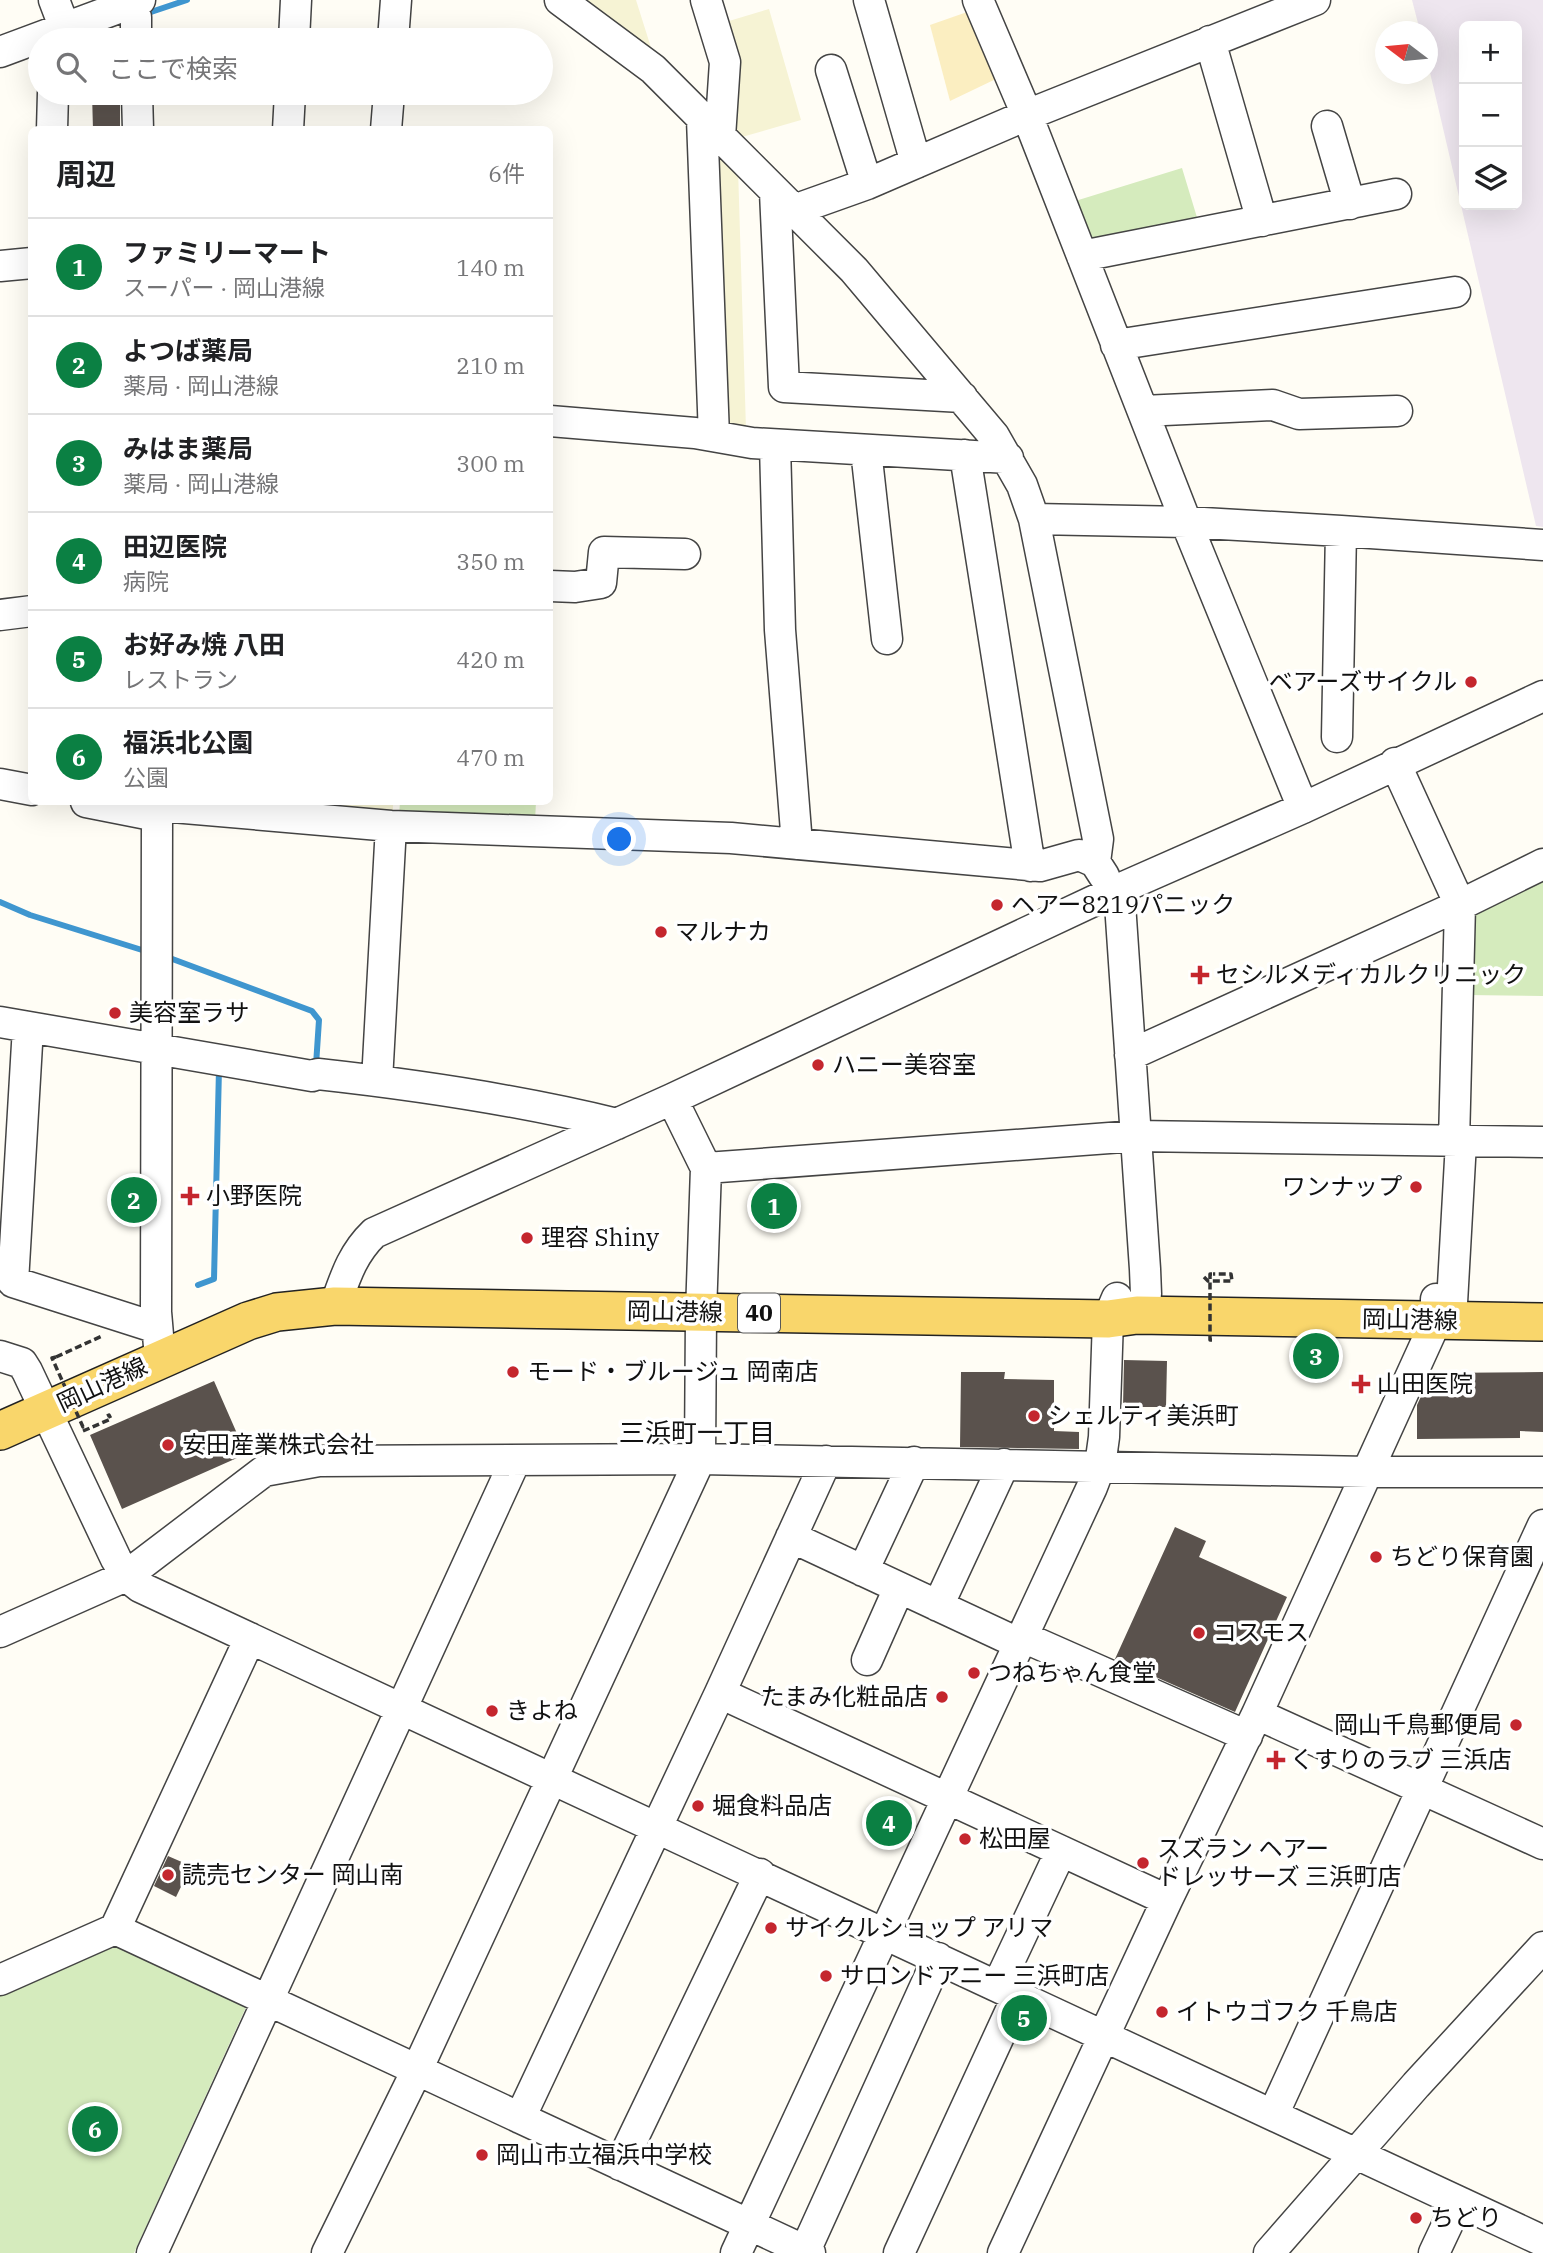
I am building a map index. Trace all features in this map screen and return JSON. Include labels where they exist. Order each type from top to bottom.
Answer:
[{"type":"main road","name":"岡山港線","points":[[0,1431],[41,1401],[158,1341],[248,1321],[338,1296],[1443,1310],[1543,1301]]},
{"type":"main road","name":"岡山港線","points":[[1443,1310],[1543,1322]]},
{"type":"main road","name":"岡山港線","points":[[0,1405],[41,1401]]},
{"type":"street","points":[[54,0],[54,28]]},
{"type":"street","points":[[295,28],[296,0]]},
{"type":"street","points":[[394,28],[396,0]]},
{"type":"street","points":[[560,0],[653,69],[854,270],[994,436],[1008,458],[1022,485],[1034,519],[1098,839],[1095,862]]},
{"type":"street","points":[[706,0],[725,62],[711,128],[714,430]]},
{"type":"street","points":[[870,0],[914,157]]},
{"type":"street","points":[[978,0],[1027,115],[1186,522],[1303,808]]},
{"type":"street","points":[[785,201],[865,178],[1315,0]]},
{"type":"street","points":[[93,28],[137,19]]},
{"type":"street","points":[[1210,41],[1262,221]]},
{"type":"street","points":[[0,52],[28,44]]},
{"type":"street","points":[[831,70],[865,178]]},
{"type":"street","points":[[52,126],[53,105]]},
{"type":"street","points":[[137,105],[138,126]]},
{"type":"street","points":[[288,126],[289,105]]},
{"type":"street","points":[[386,126],[388,105]]},
{"type":"street","points":[[1327,126],[1350,204]]},
{"type":"street","points":[[1082,256],[1396,194]]},
{"type":"street","points":[[785,201],[784,387],[962,397]]},
{"type":"street","points":[[0,266],[28,263]]},
{"type":"street","points":[[1116,345],[1455,292]]},
{"type":"street","points":[[1143,411],[1273,405],[1298,415],[1397,411]]},
{"type":"street","points":[[553,421],[714,430],[751,443],[775,445],[1008,458]]},
{"type":"street","points":[[775,445],[780,630],[797,844]]},
{"type":"street","points":[[866,450],[887,639]]},
{"type":"street","points":[[965,455],[1030,866]]},
{"type":"street","points":[[1034,519],[1186,522],[1543,545]]},
{"type":"street","points":[[1337,737],[1341,531]]},
{"type":"street","points":[[553,586],[575,587],[601,583],[604,552],[685,554]]},
{"type":"street","points":[[0,615],[28,612]]},
{"type":"street","points":[[338,1296],[353,1257],[374,1233],[672,1099],[1115,890],[1303,808],[1543,696]]},
{"type":"street","points":[[1003,2253],[1167,1900],[1252,1725],[1443,1310],[1458,1142],[1460,905],[1395,764]]},
{"type":"street","points":[[0,784],[28,789]]},
{"type":"street","points":[[123,805],[391,826],[731,838],[1030,866],[1040,866],[1079,855],[1095,862],[1115,890],[1136,1136],[1127,1306],[1100,1466],[1022,1640],[736,2253]]},
{"type":"street","points":[[160,808],[157,1049],[158,1341],[13,1282],[21,1030],[157,1049],[315,1075],[377,1081],[546,1107],[617,1124]]},
{"type":"street","points":[[377,1081],[391,826]]},
{"type":"street","points":[[1130,1055],[1460,905],[1543,864]]},
{"type":"street","points":[[327,2253],[410,2066],[552,1778],[701,1459],[701,1301],[706,1168],[672,1099]]},
{"type":"street","points":[[706,1168],[1136,1136],[1543,1142]]},
{"type":"street","points":[[0,1356],[22,1363],[126,1576],[140,1587],[1543,2241]]},
{"type":"street","points":[[0,1632],[126,1576],[264,1471],[319,1461],[701,1459],[1368,1472],[1543,1472]]},
{"type":"street","points":[[152,2253],[515,1461]]},
{"type":"street","points":[[520,2118],[826,1461]]},
{"type":"street","points":[[863,1571],[914,1462]]},
{"type":"street","points":[[938,1606],[1004,1464]]},
{"type":"street","points":[[1273,2115],[1543,1525]]},
{"type":"street","points":[[791,1537],[938,1606],[1022,1640],[1423,1788],[1543,1844]]},
{"type":"street","points":[[867,1660],[899,1588]]},
{"type":"street","points":[[3,1971],[118,1923],[250,1638]]},
{"type":"street","points":[[720,1693],[1167,1900]]},
{"type":"street","points":[[899,2253],[1008,1990],[1061,1851]]},
{"type":"street","points":[[620,2165],[760,1874]]},
{"type":"street","points":[[118,1923],[271,1994],[410,2066],[807,2252],[938,1958]]},
{"type":"street","points":[[1269,2253],[1416,2085],[1543,1947]]},
{"type":"street","points":[[1434,2253],[1458,2202]]},
{"type":"path","points":[[1204,1276],[1208,1281],[1213,1281],[1232,1281],[1231,1274],[1210,1274],[1210,1340],[1212,1340]]},
{"type":"path","points":[[86,1425],[83,1427],[52,1358],[106,1334]]},
{"type":"path","points":[[83,1431],[111,1419],[109,1415],[105,1417]]},
{"type":"shaded area","points":[[582,0],[636,0],[653,54]]},
{"type":"shaded area","points":[[1412,0],[1543,0],[1543,527],[1536,526],[1462,210],[1522,210],[1522,21],[1459,21],[1459,197],[1433,84],[1438,84],[1438,21],[1417,21]]},
{"type":"shaded area","points":[[769,9],[801,120],[742,137],[731,126],[719,24]]},
{"type":"shaded area","points":[[716,148],[738,168],[746,429],[723,424]]},
{"type":"shaded area","points":[[330,805],[393,805],[393,813],[329,808]]},
{"type":"green space","points":[[1182,168],[1199,224],[1098,246],[1085,239],[1072,202]]},
{"type":"green space","points":[[400,805],[536,805],[535,821],[399,816]]},
{"type":"green space","points":[[1543,876],[1543,996],[1467,995],[1469,911]]},
{"type":"green space","points":[[114,1940],[247,2005],[134,2253],[0,2253],[0,1990]]},
{"type":"sand","points":[[970,11],[998,78],[950,101],[930,25]]},
{"type":"building","points":[[92,105],[120,105],[120,126],[93,126]]},
{"type":"building","points":[[1124,1360],[1167,1361],[1166,1407],[1123,1407]]},
{"type":"building","points":[[961,1372],[1005,1372],[1004,1379],[1054,1380],[1054,1431],[1079,1432],[1079,1449],[960,1447]]},
{"type":"building","points":[[1543,1372],[1543,1432],[1520,1431],[1520,1438],[1417,1439],[1417,1405],[1432,1373]]},
{"type":"building","name":"安田産業株式会社","points":[[214,1381],[246,1454],[122,1509],[90,1435]]},
{"type":"building","name":"コスモス","points":[[1175,1527],[1206,1541],[1199,1557],[1287,1597],[1235,1712],[1115,1659]]},
{"type":"building","points":[[168,1856],[191,1866],[176,1897],[154,1886]]},
{"type":"waterway","points":[[142,15],[187,0]]},
{"type":"waterway","points":[[0,902],[30,915],[142,950]]},
{"type":"waterway","points":[[167,957],[312,1011],[319,1020],[316,1065]]},
{"type":"waterway","points":[[198,1285],[214,1279],[219,1069]]},
{"type":"place","name":"ベアーズサイクル","points":[[1471,682]]},
{"type":"place","name":"ヘアー8219パニック","points":[[997,905]]},
{"type":"place","name":"マルナカ","points":[[661,932]]},
{"type":"place","name":"セシルメディカルクリニック","points":[[1200,975]]},
{"type":"place","name":"美容室ラサ","points":[[115,1013]]},
{"type":"place","name":"ハニー美容室","points":[[818,1065]]},
{"type":"place","name":"ワンナップ","points":[[1416,1187]]},
{"type":"place","name":"小野医院","points":[[190,1196]]},
{"type":"place","name":"よつば薬局","points":[[134,1200]]},
{"type":"place","name":"ファミリーマート","points":[[774,1206]]},
{"type":"place","name":"理容 Shiny","points":[[527,1238]]},
{"type":"place","name":"みはま薬局","points":[[1316,1356]]},
{"type":"place","name":"モード・ブルージュ 岡南店","points":[[513,1372]]},
{"type":"place","name":"山田医院","points":[[1361,1384]]},
{"type":"place","name":"シェルティ美浜町","points":[[1034,1416]]},
{"type":"place","name":"安田産業株式会社","points":[[168,1445]]},
{"type":"place","name":"ちどり保育園","points":[[1376,1557]]},
{"type":"place","name":"コスモス","points":[[1199,1633]]},
{"type":"place","name":"つねちゃん食堂","points":[[974,1673]]},
{"type":"place","name":"たまみ化粧品店","points":[[942,1697]]},
{"type":"place","name":"きよね","points":[[492,1711]]},
{"type":"place","name":"岡山千鳥郵便局","points":[[1516,1725]]},
{"type":"place","name":"くすりのラブ 三浜店","points":[[1276,1760]]},
{"type":"place","name":"堀食料品店","points":[[698,1806]]},
{"type":"place","name":"田辺医院","points":[[889,1823]]},
{"type":"place","name":"松田屋","points":[[965,1839]]},
{"type":"place","name":"スズラン ヘアー ドレッサーズ 三浜町店","points":[[1143,1863]]},
{"type":"place","name":"読売センター 岡山南","points":[[168,1875]]},
{"type":"place","name":"サイクルショップ アリマ","points":[[771,1928]]},
{"type":"place","name":"サロンドアニー 三浜町店","points":[[826,1976]]},
{"type":"place","name":"イトウゴフク 千鳥店","points":[[1162,2012]]},
{"type":"place","name":"お好み焼 八田","points":[[1024,2018]]},
{"type":"place","name":"福浜北公園","points":[[95,2129]]},
{"type":"place","name":"岡山市立福浜中学校","points":[[482,2155]]},
{"type":"place","name":"ちどり","points":[[1416,2218]]},
{"type":"district","name":"三浜町一丁目","points":[[697,1433]]}]
